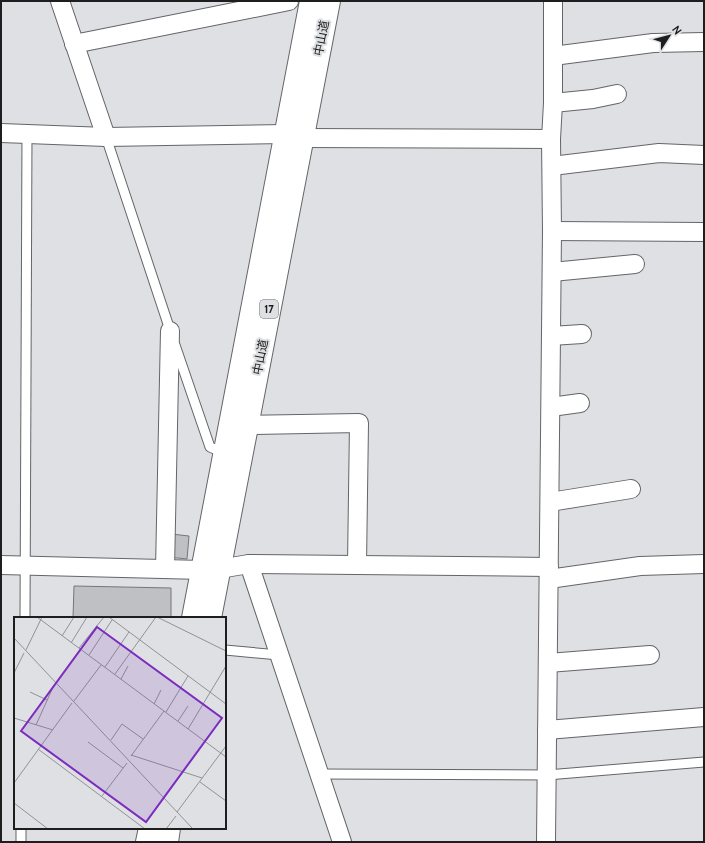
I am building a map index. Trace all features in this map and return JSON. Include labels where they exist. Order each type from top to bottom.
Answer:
[{"type":"highway","name":"中山道","points":[[193,617],[211,569],[247,425],[294,136],[311,1]]},
{"type":"highway","name":"中山道","points":[[210,617],[211,569],[224,454],[294,136],[329,1]]},
{"type":"highway","points":[[147,842],[150,829]]},
{"type":"highway","points":[[167,842],[169,829]]},
{"type":"street","points":[[60,1],[106,137]]},
{"type":"street","points":[[74,44],[218,8],[289,1]]},
{"type":"street","points":[[546,842],[552,336],[551,139],[553,102],[553,1]]},
{"type":"street","points":[[553,56],[653,43],[704,42]]},
{"type":"street","points":[[553,102],[593,99],[617,94]]},
{"type":"street","points":[[1,132],[106,137],[294,136],[551,139]]},
{"type":"street","points":[[552,166],[659,153],[704,155]]},
{"type":"street","points":[[552,231],[704,232]]},
{"type":"street","points":[[552,272],[635,264]]},
{"type":"street","points":[[165,569],[170,331]]},
{"type":"street","points":[[552,336],[582,334]]},
{"type":"street","points":[[551,407],[580,402]]},
{"type":"street","points":[[247,425],[359,423],[356,565]]},
{"type":"street","points":[[550,502],[631,489]]},
{"type":"street","points":[[1,565],[165,569],[211,569],[249,564],[356,565],[549,573],[640,566],[704,564]]},
{"type":"street","points":[[249,564],[342,842]]},
{"type":"street","points":[[548,663],[650,655]]},
{"type":"street","points":[[547,730],[704,717]]},
{"type":"lane","points":[[24,617],[27,133]]},
{"type":"lane","points":[[106,137],[210,447],[224,454]]},
{"type":"lane","points":[[226,650],[279,655]]},
{"type":"lane","points":[[318,774],[547,775],[704,762]]},
{"type":"lane","points":[[21,829],[21,842]]},
{"type":"building","points":[[171,534],[189,536],[187,559],[168,557]]},
{"type":"building","points":[[74,586],[171,588],[171,617],[73,617]]}]
